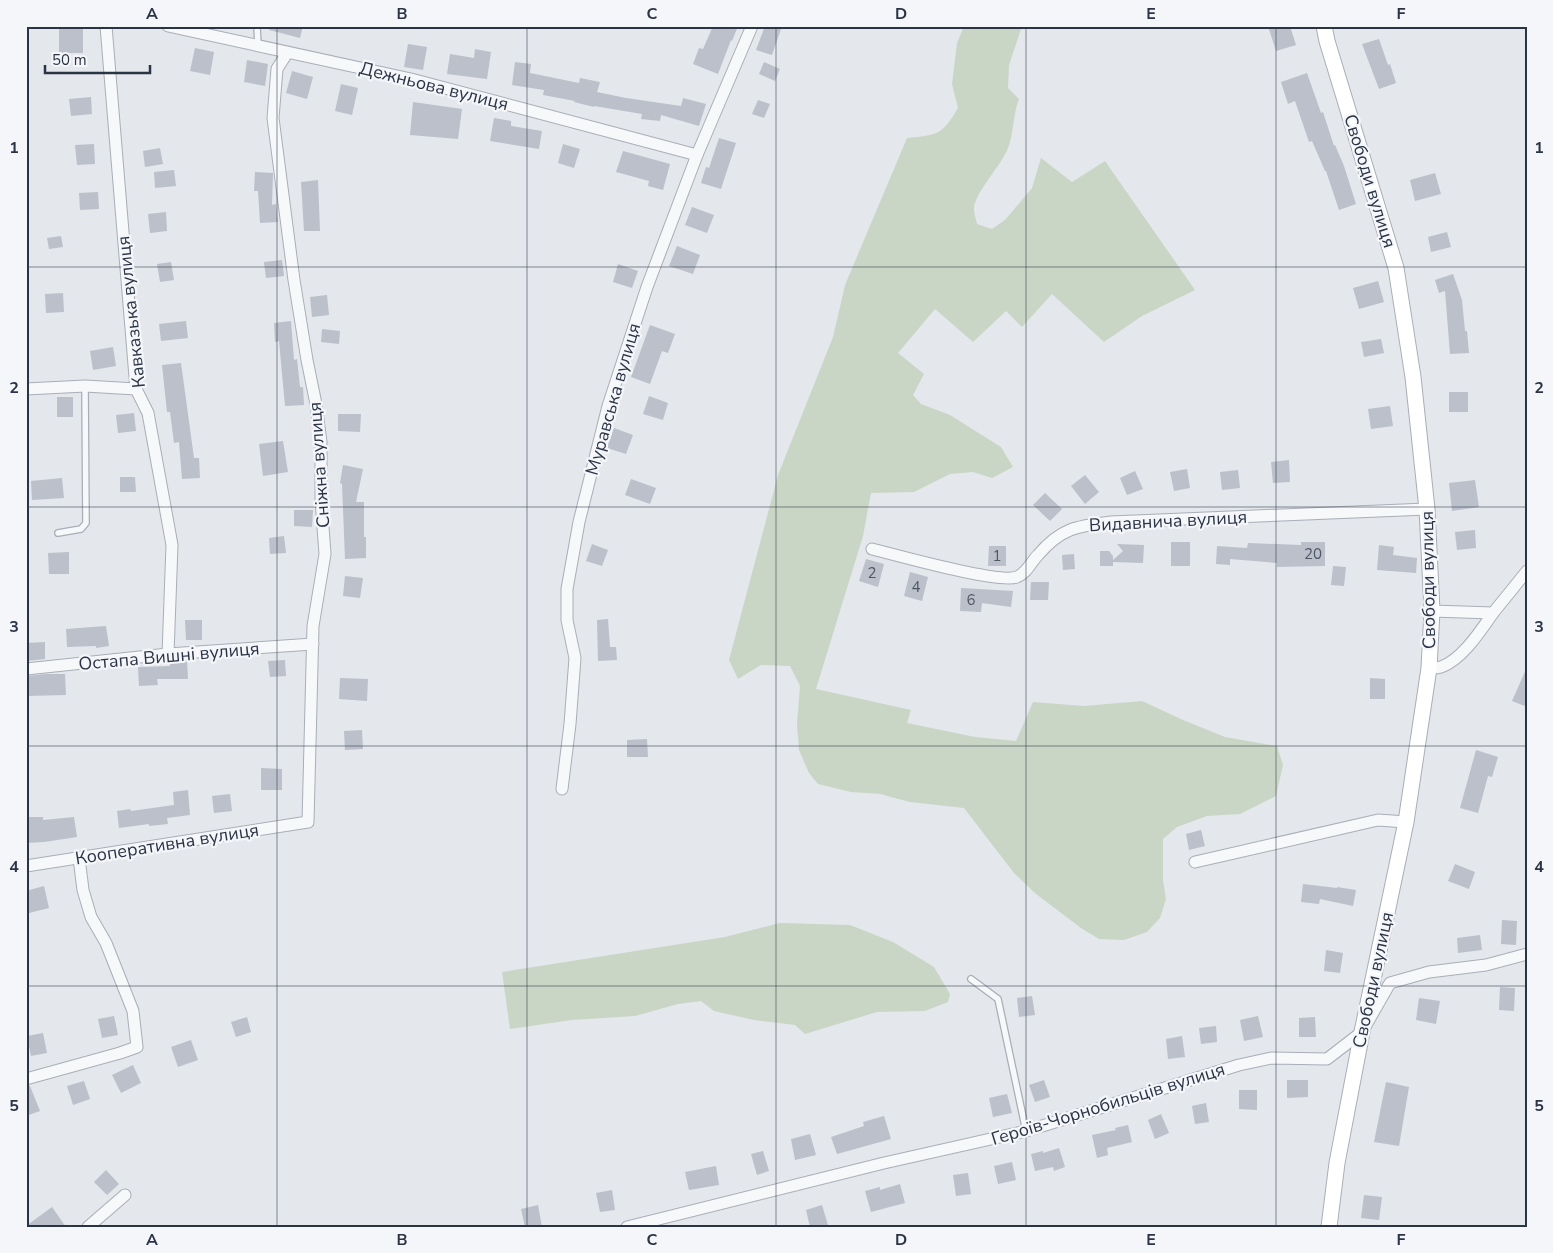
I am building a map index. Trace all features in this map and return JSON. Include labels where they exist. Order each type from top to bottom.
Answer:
[{"type":"street","name":"Кавказька вулиця","points":[[106,26],[136,390],[148,413],[172,546],[168,654]]},
{"type":"street","name":"Дежньова вулиця","points":[[168,26],[411,79],[697,156]]},
{"type":"street","name":"Муравська вулиця","points":[[562,789],[570,724],[575,658],[567,620],[567,589],[579,522],[608,406],[647,287],[697,156],[752,26]]},
{"type":"street","name":"Свободи вулиця","points":[[1324,26],[1396,268],[1413,377],[1427,509],[1432,611],[1429,668],[1406,822],[1362,1032],[1337,1164],[1329,1227]]},
{"type":"street","name":"Сніжна вулиця","points":[[287,53],[278,69],[273,118],[294,280],[321,442],[321,500],[325,554],[313,626],[308,822]]},
{"type":"street","points":[[26,389],[85,386],[136,390]]},
{"type":"street","name":"Видавнича вулиця","points":[[872,549],[993,578],[1016,577],[1028,568],[1045,546],[1058,534],[1080,526],[1111,522],[1427,509]]},
{"type":"street","points":[[1429,668],[1441,667],[1456,658],[1471,643],[1527,571]]},
{"type":"street","points":[[1432,611],[1493,614]]},
{"type":"street","name":"Остапа Вишні вулиця","points":[[26,669],[168,654],[313,644]]},
{"type":"street","points":[[1195,862],[1378,820],[1406,822]]},
{"type":"street","name":"Кооперативна вулиця","points":[[26,866],[308,822]]},
{"type":"street","points":[[26,1079],[137,1047],[133,1011],[106,943],[91,917],[83,890],[79,858]]},
{"type":"street","name":"Героїв-Чорнобильців вулиця","points":[[627,1227],[884,1163],[1026,1132],[1238,1065],[1271,1058],[1327,1059],[1362,1032],[1390,983],[1429,972],[1486,965],[1527,954]]},
{"type":"street","points":[[88,1227],[125,1196]]},
{"type":"lane","points":[[257,26],[258,46]]},
{"type":"lane","points":[[58,534],[81,529],[86,524],[85,386]]},
{"type":"lane","points":[[971,979],[998,999],[1026,1132]]},
{"type":"green space","points":[[964,26],[1022,26],[1009,65],[1008,88],[1019,99],[1011,136],[1005,155],[975,202],[974,211],[977,224],[992,229],[1005,220],[1032,188],[1041,158],[1072,182],[1105,161],[1195,290],[1142,316],[1104,342],[1052,294],[1022,327],[1006,311],[973,342],[935,309],[898,353],[924,374],[913,395],[921,404],[950,415],[1001,447],[1013,467],[992,478],[973,472],[950,474],[914,492],[871,493],[863,536],[816,689],[911,710],[907,723],[975,737],[1016,741],[1033,702],[1084,706],[1142,701],[1225,737],[1277,746],[1283,765],[1276,796],[1240,814],[1207,816],[1177,827],[1163,839],[1163,880],[1166,899],[1160,918],[1147,932],[1124,940],[1099,939],[1081,928],[1036,894],[1014,873],[964,808],[910,802],[880,794],[851,792],[818,784],[809,773],[799,750],[797,724],[800,686],[790,666],[761,665],[738,679],[729,660],[778,475],[833,337],[845,285],[907,138],[926,136],[938,132],[948,124],[958,108],[952,84],[957,43]]},
{"type":"green space","points":[[780,923],[850,925],[893,942],[934,967],[950,994],[948,1002],[925,1011],[877,1012],[805,1034],[795,1025],[754,1020],[714,1011],[701,1001],[678,1004],[635,1016],[572,1020],[510,1029],[502,972],[725,937]]},
{"type":"building","points":[[270,26],[303,26],[300,38],[269,30]]},
{"type":"building","points":[[713,26],[738,26],[718,74],[693,64],[699,48],[703,49]]},
{"type":"building","points":[[765,26],[782,26],[772,55],[756,50]]},
{"type":"building","points":[[1276,26],[1290,26],[1296,45],[1276,51],[1269,29]]},
{"type":"building","points":[[59,28],[83,28],[83,53],[59,53]]},
{"type":"building","points":[[1379,39],[1396,83],[1379,89],[1362,44]]},
{"type":"building","points":[[408,44],[427,47],[423,70],[404,67]]},
{"type":"building","points":[[195,48],[214,52],[210,75],[190,71]]},
{"type":"building","points":[[475,49],[491,52],[487,79],[447,74],[450,54],[474,58]]},
{"type":"building","points":[[247,60],[268,64],[265,86],[244,82]]},
{"type":"building","points":[[515,62],[531,64],[530,73],[579,83],[580,78],[600,82],[597,92],[681,106],[683,98],[706,104],[699,126],[661,115],[660,121],[641,119],[642,114],[594,107],[543,95],[544,90],[512,85]]},
{"type":"building","points":[[764,62],[780,69],[775,81],[759,74]]},
{"type":"building","points":[[292,71],[313,77],[307,99],[286,93]]},
{"type":"building","points":[[1307,73],[1334,146],[1344,166],[1356,204],[1339,210],[1326,171],[1312,141],[1309,142],[1295,101],[1288,104],[1281,82]]},
{"type":"building","points":[[341,84],[358,88],[352,115],[335,111]]},
{"type":"building","points":[[91,97],[92,114],[71,116],[69,99]]},
{"type":"building","points":[[758,100],[770,104],[764,118],[752,114]]},
{"type":"building","points":[[413,102],[462,109],[458,139],[410,135]]},
{"type":"building","points":[[494,118],[511,121],[511,126],[542,131],[539,149],[490,141]]},
{"type":"building","points":[[719,138],[736,143],[721,189],[701,183],[706,167],[709,168]]},
{"type":"building","points":[[94,144],[95,164],[77,165],[75,145]]},
{"type":"building","points":[[563,144],[580,149],[574,168],[558,163]]},
{"type":"building","points":[[160,148],[163,164],[145,167],[143,151]]},
{"type":"building","points":[[623,151],[670,164],[663,190],[648,186],[649,181],[616,172]]},
{"type":"building","points":[[174,170],[176,186],[155,188],[154,172]]},
{"type":"building","points":[[255,172],[273,173],[272,205],[276,204],[278,222],[260,223],[258,191],[254,191]]},
{"type":"building","points":[[1435,173],[1441,194],[1415,201],[1410,180]]},
{"type":"building","points":[[318,180],[320,231],[304,231],[301,182]]},
{"type":"building","points":[[98,192],[99,209],[80,210],[79,193]]},
{"type":"building","points":[[692,207],[714,215],[707,233],[685,225]]},
{"type":"building","points":[[166,212],[167,231],[150,233],[148,214]]},
{"type":"building","points":[[1447,232],[1451,247],[1431,252],[1428,237]]},
{"type":"building","points":[[61,236],[63,247],[49,249],[47,238]]},
{"type":"building","points":[[677,246],[700,255],[693,274],[669,266]]},
{"type":"building","points":[[282,260],[284,276],[266,278],[264,262]]},
{"type":"building","points":[[171,262],[174,280],[160,282],[157,264]]},
{"type":"building","points":[[618,264],[638,271],[632,288],[613,282]]},
{"type":"building","points":[[1453,274],[1462,300],[1469,353],[1450,354],[1445,291],[1439,293],[1435,280]]},
{"type":"building","points":[[1378,281],[1384,302],[1359,309],[1353,288]]},
{"type":"building","points":[[63,293],[64,312],[46,313],[45,294]]},
{"type":"building","points":[[327,295],[329,315],[312,317],[310,297]]},
{"type":"building","points":[[186,321],[188,338],[161,341],[159,324]]},
{"type":"building","points":[[291,321],[294,360],[297,359],[300,387],[303,387],[304,405],[285,406],[279,341],[275,342],[274,323]]},
{"type":"building","points":[[650,325],[675,334],[668,353],[662,351],[650,384],[631,377]]},
{"type":"building","points":[[322,329],[340,331],[339,344],[321,342]]},
{"type":"building","points":[[1381,339],[1384,353],[1364,357],[1361,342]]},
{"type":"building","points":[[113,347],[116,366],[93,370],[90,351]]},
{"type":"building","points":[[181,363],[194,458],[199,458],[200,478],[182,479],[179,442],[174,443],[170,412],[167,412],[162,365]]},
{"type":"building","points":[[1449,392],[1468,392],[1468,412],[1449,412]]},
{"type":"building","points":[[649,396],[668,403],[663,420],[643,414]]},
{"type":"building","points":[[57,397],[73,397],[73,417],[57,417]]},
{"type":"building","points":[[1390,406],[1393,426],[1371,429],[1368,409]]},
{"type":"building","points":[[134,413],[136,431],[118,433],[116,415]]},
{"type":"building","points":[[338,414],[361,414],[360,432],[338,431]]},
{"type":"building","points":[[614,428],[633,435],[626,454],[607,448]]},
{"type":"building","points":[[283,441],[288,472],[263,476],[259,444]]},
{"type":"building","points":[[1289,460],[1290,482],[1273,483],[1271,462]]},
{"type":"building","points":[[343,465],[363,469],[356,502],[364,502],[366,558],[345,559],[342,484],[340,483]]},
{"type":"building","points":[[1187,469],[1190,488],[1174,491],[1170,472]]},
{"type":"building","points":[[1238,470],[1240,488],[1222,490],[1220,472]]},
{"type":"building","points":[[1135,471],[1143,489],[1127,495],[1120,478]]},
{"type":"building","points":[[1085,475],[1099,492],[1085,504],[1071,486]]},
{"type":"building","points":[[120,477],[135,477],[136,492],[120,492]]},
{"type":"building","points":[[62,478],[64,498],[32,500],[31,481]]},
{"type":"building","points":[[631,479],[656,488],[650,504],[625,495]]},
{"type":"building","points":[[1475,480],[1479,507],[1452,511],[1449,483]]},
{"type":"building","points":[[1045,493],[1062,509],[1050,521],[1033,505]]},
{"type":"building","points":[[294,510],[313,510],[312,527],[294,526]]},
{"type":"building","points":[[1475,530],[1476,548],[1457,550],[1455,532]]},
{"type":"building","points":[[284,536],[286,553],[270,554],[269,538]]},
{"type":"building","points":[[1171,542],[1190,542],[1190,566],[1171,566]]},
{"type":"building","points":[[1301,542],[1325,542],[1325,566],[1277,567],[1277,563],[1230,559],[1230,565],[1216,564],[1217,546],[1247,548],[1248,543],[1301,545]]},
{"type":"building","points":[[592,544],[608,550],[602,566],[586,561]]},
{"type":"building","points":[[1117,544],[1144,545],[1143,563],[1113,562],[1113,566],[1100,566],[1100,551],[1109,551],[1113,556],[1113,560],[1123,551]]},
{"type":"building","points":[[1379,545],[1394,547],[1393,555],[1417,558],[1416,573],[1377,570]]},
{"type":"building","points":[[989,546],[1006,546],[1006,566],[988,566]]},
{"type":"building","points":[[69,552],[69,574],[49,574],[48,553]]},
{"type":"building","points":[[1074,554],[1075,569],[1063,570],[1062,555]]},
{"type":"building","points":[[866,559],[884,564],[878,587],[859,581]]},
{"type":"building","points":[[1333,566],[1346,567],[1344,586],[1331,585]]},
{"type":"building","points":[[910,572],[928,577],[922,601],[904,596]]},
{"type":"building","points":[[345,576],[363,578],[360,598],[343,596]]},
{"type":"building","points":[[1031,582],[1049,582],[1048,600],[1030,600]]},
{"type":"building","points":[[961,588],[1013,591],[1011,607],[982,603],[981,612],[960,611]]},
{"type":"building","points":[[608,619],[610,647],[616,647],[617,660],[598,661],[597,620]]},
{"type":"building","points":[[185,620],[202,620],[202,640],[186,640]]},
{"type":"building","points":[[106,626],[109,646],[96,648],[96,646],[67,647],[66,629]]},
{"type":"building","points":[[45,642],[45,659],[26,661],[26,643]]},
{"type":"building","points":[[187,660],[188,679],[157,679],[158,685],[139,686],[138,667],[170,666],[170,661]]},
{"type":"building","points":[[285,660],[286,676],[270,677],[268,661]]},
{"type":"building","points":[[1527,667],[1527,707],[1512,701]]},
{"type":"building","points":[[65,674],[66,695],[26,696],[26,676]]},
{"type":"building","points":[[340,678],[368,679],[367,701],[339,699]]},
{"type":"building","points":[[1370,678],[1385,679],[1385,699],[1370,699]]},
{"type":"building","points":[[362,730],[363,749],[345,750],[344,731]]},
{"type":"building","points":[[647,739],[648,757],[627,757],[627,740]]},
{"type":"building","points":[[1476,750],[1498,757],[1492,777],[1488,776],[1478,813],[1460,808]]},
{"type":"building","points":[[261,768],[282,769],[282,790],[261,790]]},
{"type":"building","points":[[188,790],[190,815],[167,818],[168,824],[149,826],[149,824],[119,828],[117,811],[174,805],[173,792]]},
{"type":"building","points":[[230,794],[232,811],[214,813],[212,796]]},
{"type":"building","points":[[26,817],[43,817],[43,820],[74,817],[77,837],[26,843]]},
{"type":"building","points":[[1201,830],[1205,846],[1189,850],[1186,834]]},
{"type":"building","points":[[1455,864],[1475,872],[1469,889],[1448,881]]},
{"type":"building","points":[[1303,884],[1356,890],[1353,906],[1320,899],[1319,904],[1301,902]]},
{"type":"building","points":[[44,886],[49,908],[29,913],[26,904],[26,891]]},
{"type":"building","points":[[1502,920],[1517,921],[1516,945],[1501,944]]},
{"type":"building","points":[[1480,935],[1482,950],[1458,953],[1457,938]]},
{"type":"building","points":[[1326,950],[1343,953],[1340,973],[1324,971]]},
{"type":"building","points":[[1500,987],[1515,988],[1514,1011],[1499,1010]]},
{"type":"building","points":[[1032,996],[1035,1015],[1019,1017],[1017,998]]},
{"type":"building","points":[[1419,998],[1440,1001],[1436,1024],[1416,1020]]},
{"type":"building","points":[[114,1016],[118,1035],[102,1038],[98,1019]]},
{"type":"building","points":[[1258,1016],[1263,1037],[1244,1041],[1240,1020]]},
{"type":"building","points":[[247,1017],[251,1032],[236,1037],[231,1022]]},
{"type":"building","points":[[1315,1017],[1316,1037],[1299,1037],[1299,1018]]},
{"type":"building","points":[[1216,1026],[1217,1042],[1201,1044],[1199,1028]]},
{"type":"building","points":[[43,1033],[47,1053],[31,1056],[27,1036]]},
{"type":"building","points":[[1182,1036],[1185,1057],[1168,1059],[1166,1039]]},
{"type":"building","points":[[191,1040],[198,1060],[178,1067],[171,1047]]},
{"type":"building","points":[[133,1065],[141,1083],[121,1093],[112,1075]]},
{"type":"building","points":[[1044,1080],[1050,1097],[1035,1102],[1029,1085]]},
{"type":"building","points":[[1287,1080],[1308,1080],[1308,1097],[1287,1098]]},
{"type":"building","points":[[84,1081],[90,1099],[73,1105],[67,1086]]},
{"type":"building","points":[[1386,1082],[1409,1087],[1399,1146],[1374,1142]]},
{"type":"building","points":[[26,1086],[30,1086],[40,1111],[26,1116]]},
{"type":"building","points":[[1239,1090],[1257,1090],[1257,1110],[1239,1109]]},
{"type":"building","points":[[1007,1094],[1012,1113],[993,1117],[989,1098]]},
{"type":"building","points":[[1206,1103],[1209,1122],[1195,1124],[1192,1106]]},
{"type":"building","points":[[1161,1114],[1169,1133],[1155,1139],[1148,1120]]},
{"type":"building","points":[[884,1116],[891,1139],[837,1154],[831,1137],[864,1126],[863,1122]]},
{"type":"building","points":[[1128,1125],[1132,1142],[1107,1148],[1108,1155],[1097,1158],[1092,1135],[1116,1130],[1115,1128]]},
{"type":"building","points":[[810,1134],[816,1155],[795,1160],[791,1139]]},
{"type":"building","points":[[1059,1148],[1065,1167],[1054,1171],[1053,1167],[1035,1171],[1031,1154],[1043,1151],[1043,1153]]},
{"type":"building","points":[[763,1151],[769,1171],[757,1175],[751,1154]]},
{"type":"building","points":[[1012,1162],[1016,1180],[998,1184],[994,1166]]},
{"type":"building","points":[[716,1166],[719,1185],[689,1190],[685,1172]]},
{"type":"building","points":[[106,1170],[119,1184],[107,1195],[94,1182]]},
{"type":"building","points":[[968,1173],[971,1194],[956,1196],[953,1175]]},
{"type":"building","points":[[900,1184],[905,1203],[871,1212],[865,1191],[880,1187],[880,1190]]},
{"type":"building","points":[[612,1190],[615,1210],[600,1212],[596,1193]]},
{"type":"building","points":[[1364,1195],[1382,1197],[1379,1220],[1361,1218]]},
{"type":"building","points":[[538,1205],[542,1227],[525,1227],[521,1209]]},
{"type":"building","points":[[822,1205],[828,1225],[810,1227],[806,1210]]},
{"type":"building","points":[[52,1207],[66,1227],[26,1227],[26,1226]]}]
